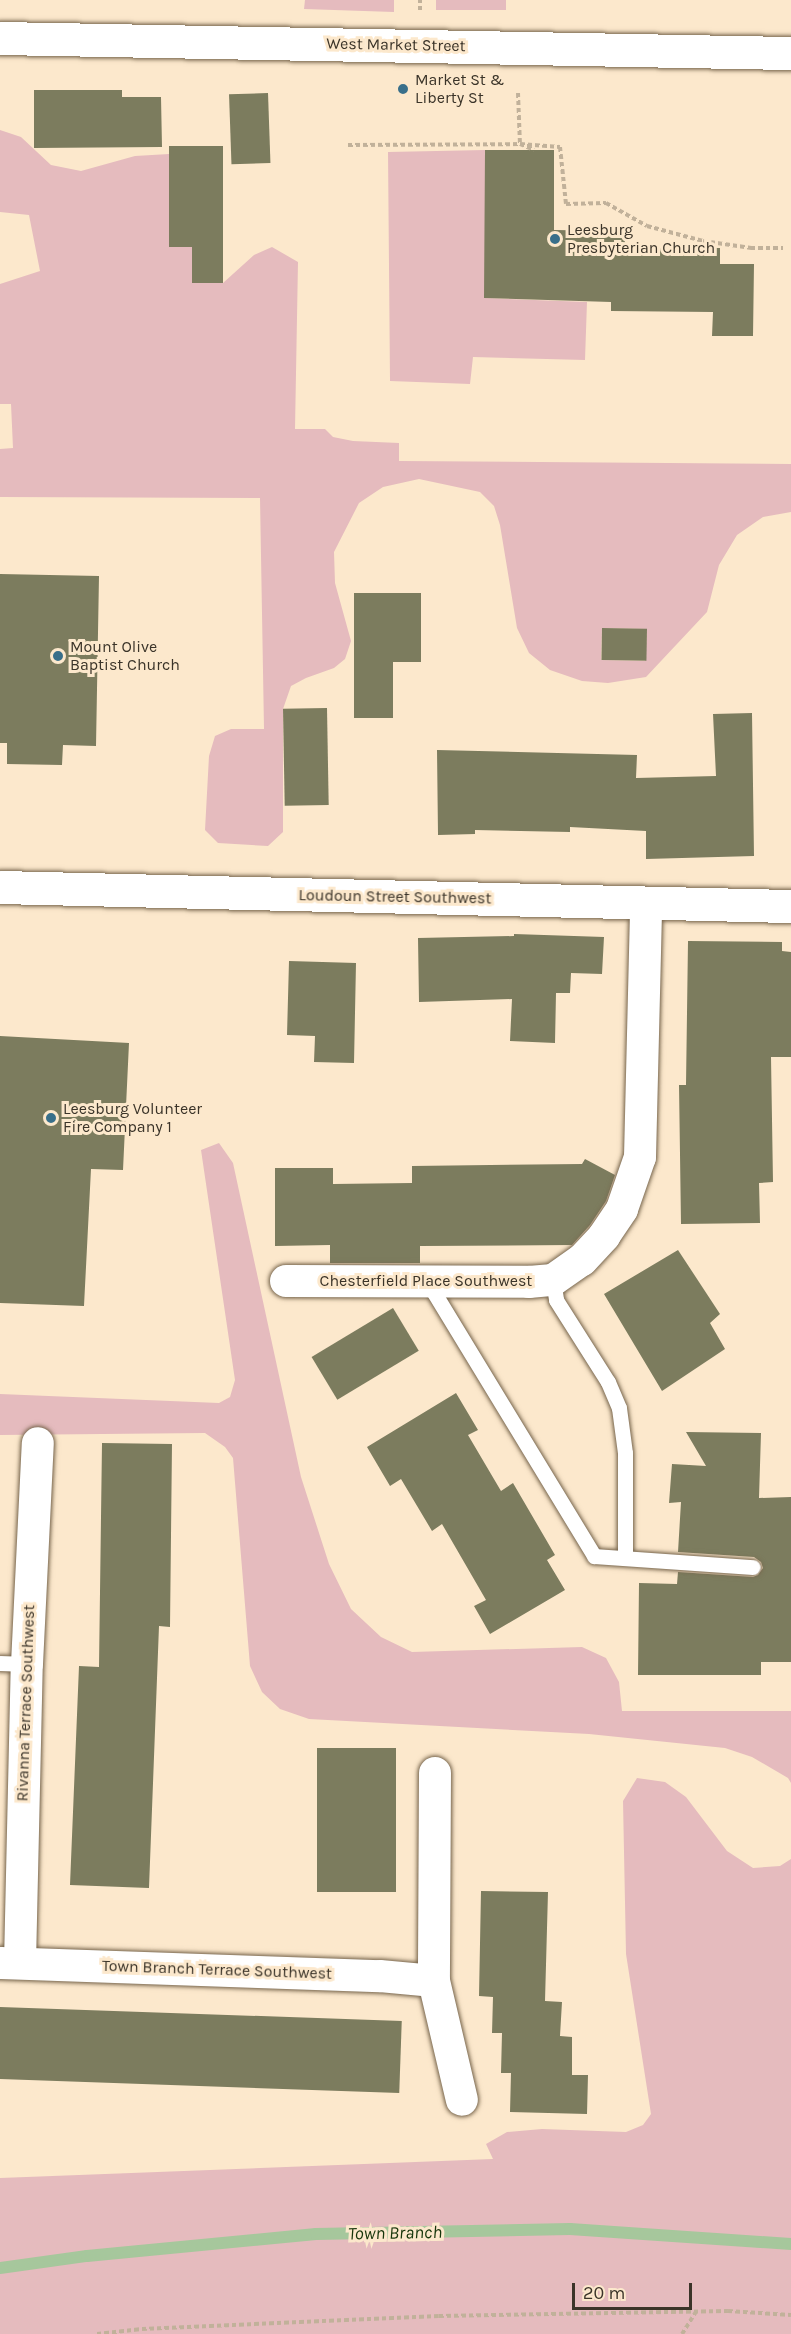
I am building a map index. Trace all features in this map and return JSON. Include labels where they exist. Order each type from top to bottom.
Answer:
[{"type":"main road","name":"West Market Street","points":[[0,38],[286,41],[791,53]]},
{"type":"main road","name":"Loudoun Street Southwest","points":[[0,887],[791,906]]},
{"type":"street","name":"Chesterfield Place Southwest","points":[[285,1281],[553,1280],[582,1260],[604,1236],[622,1209],[640,1157],[646,904]]},
{"type":"street","name":"Rivanna Terrace Southwest","points":[[10,1963],[13,1664],[38,1443]]},
{"type":"street","points":[[435,1773],[434,1981],[462,2100]]},
{"type":"street","name":"Town Branch Terrace Southwest","points":[[10,1963],[380,1976],[434,1981]]},
{"type":"lane","points":[[553,1280],[556,1300],[608,1382],[619,1408],[625,1453],[625,1558]]},
{"type":"lane","points":[[427,1281],[594,1556],[753,1567]]},
{"type":"path","points":[[518,93],[520,144]]},
{"type":"path","points":[[520,144],[534,150]]},
{"type":"path","points":[[348,145],[520,144],[560,147],[566,204],[606,203],[647,226],[704,241],[751,248],[783,248]]},
{"type":"path","points":[[682,2334],[696,2312]]},
{"type":"path","points":[[97,2334],[142,2329],[439,2316],[696,2312],[791,2315]]},
{"type":"shaded area","points":[[305,0],[394,0],[394,12],[304,9]]},
{"type":"shaded area","points":[[436,0],[506,0],[506,10],[436,10]]},
{"type":"shaded area","points":[[0,130],[21,137],[51,165],[81,171],[135,156],[169,154],[169,247],[192,247],[193,283],[223,283],[254,255],[272,247],[298,262],[295,429],[325,429],[333,437],[353,441],[399,443],[399,461],[791,464],[791,512],[763,517],[737,535],[719,565],[707,612],[646,677],[608,683],[582,681],[550,670],[529,653],[517,628],[500,525],[494,506],[480,492],[419,479],[383,487],[359,503],[334,552],[335,583],[351,641],[345,659],[334,668],[291,686],[283,709],[283,832],[268,846],[218,843],[205,830],[209,756],[215,736],[231,729],[264,729],[260,498],[0,497],[0,449],[13,448],[11,404],[0,404],[0,284],[40,271],[29,215],[0,212]],"holes":[[[602,628],[647,629],[645,661],[601,660]]]},
{"type":"shaded area","points":[[485,150],[485,298],[587,302],[585,360],[473,357],[470,384],[390,381],[388,152]]},
{"type":"shaded area","points":[[219,1143],[233,1163],[301,1477],[329,1564],[351,1609],[381,1637],[412,1652],[582,1647],[606,1658],[619,1682],[622,1711],[791,1711],[791,1783],[788,1778],[752,1757],[725,1748],[589,1734],[309,1719],[280,1709],[262,1692],[250,1666],[233,1458],[225,1447],[205,1433],[0,1435],[0,1394],[219,1403],[230,1397],[235,1380],[201,1150]]},
{"type":"shaded area","points":[[637,1778],[665,1782],[686,1797],[727,1851],[753,1868],[780,1866],[791,1859],[791,2334],[0,2334],[0,2178],[493,2159],[486,2144],[507,2132],[542,2129],[626,2132],[643,2125],[651,2114],[626,1954],[623,1801]]},
{"type":"building","points":[[34,90],[122,90],[122,97],[161,97],[162,147],[34,148]]},
{"type":"building","points":[[268,93],[270,163],[231,164],[229,94]]},
{"type":"building","points":[[169,146],[223,146],[223,283],[192,283],[192,247],[169,247]]},
{"type":"building","name":"Leesburg Presbyterian Church","points":[[485,150],[554,150],[554,230],[625,231],[625,248],[720,248],[720,264],[754,264],[753,336],[712,336],[713,312],[611,311],[611,302],[484,298]]},
{"type":"building","points":[[0,574],[99,576],[96,746],[63,745],[62,765],[7,764],[7,743],[0,743]]},
{"type":"building","points":[[354,593],[421,593],[421,662],[393,662],[393,718],[354,718]]},
{"type":"building","points":[[602,628],[647,629],[646,661],[601,660]]},
{"type":"building","points":[[327,708],[329,805],[285,806],[283,709]]},
{"type":"building","points":[[752,713],[754,856],[646,859],[646,831],[570,827],[570,832],[475,830],[475,834],[438,835],[437,750],[637,755],[636,778],[716,776],[713,714]]},
{"type":"building","points":[[514,934],[604,937],[602,974],[571,973],[570,993],[556,993],[555,1043],[510,1041],[512,999],[419,1002],[418,938],[514,936]]},
{"type":"building","points":[[688,941],[782,942],[782,951],[791,952],[791,1057],[771,1057],[773,1182],[759,1183],[760,1223],[681,1224],[679,1085],[686,1085]]},
{"type":"building","points":[[289,961],[356,963],[354,1063],[314,1062],[315,1036],[287,1035]]},
{"type":"building","points":[[0,1036],[129,1043],[123,1170],[91,1169],[84,1306],[0,1303]]},
{"type":"building","points":[[585,1159],[615,1175],[606,1201],[590,1225],[572,1245],[420,1246],[420,1263],[330,1263],[330,1245],[275,1246],[275,1168],[333,1168],[333,1184],[412,1183],[412,1166],[582,1164]]},
{"type":"building","points":[[678,1250],[720,1314],[710,1323],[725,1349],[662,1391],[604,1294]]},
{"type":"building","points":[[393,1308],[419,1351],[337,1400],[312,1357]]},
{"type":"building","points":[[456,1393],[478,1430],[468,1435],[501,1491],[513,1483],[555,1555],[547,1560],[565,1590],[490,1634],[474,1606],[486,1600],[442,1524],[432,1531],[401,1479],[390,1486],[367,1447]]},
{"type":"building","points":[[686,1432],[761,1433],[759,1498],[791,1497],[791,1662],[761,1662],[761,1675],[638,1675],[639,1583],[677,1584],[678,1572],[753,1577],[758,1575],[763,1568],[761,1562],[754,1557],[678,1552],[681,1502],[669,1503],[672,1464],[706,1466]]},
{"type":"building","points":[[102,1443],[172,1444],[170,1627],[159,1626],[149,1888],[70,1885],[79,1666],[99,1667]]},
{"type":"building","points":[[317,1748],[396,1748],[396,1892],[317,1892]]},
{"type":"building","points":[[481,1891],[548,1892],[545,2001],[562,2002],[560,2036],[572,2037],[572,2075],[588,2075],[587,2114],[510,2112],[511,2073],[501,2073],[502,2033],[492,2033],[493,1997],[479,1996]]},
{"type":"building","points":[[0,2007],[402,2021],[399,2093],[0,2079]]},
{"type":"waterway","name":"Town Branch","points":[[0,2268],[87,2256],[316,2234],[570,2229],[791,2244]]},
{"type":"place","name":"Market St & Liberty St","points":[[403,89]]},
{"type":"place","name":"Leesburg Presbyterian Church","points":[[555,239]]},
{"type":"place","name":"Mount Olive Baptist Church","points":[[58,656]]},
{"type":"place","name":"Leesburg Volunteer Fire Company 1","points":[[51,1118]]}]
